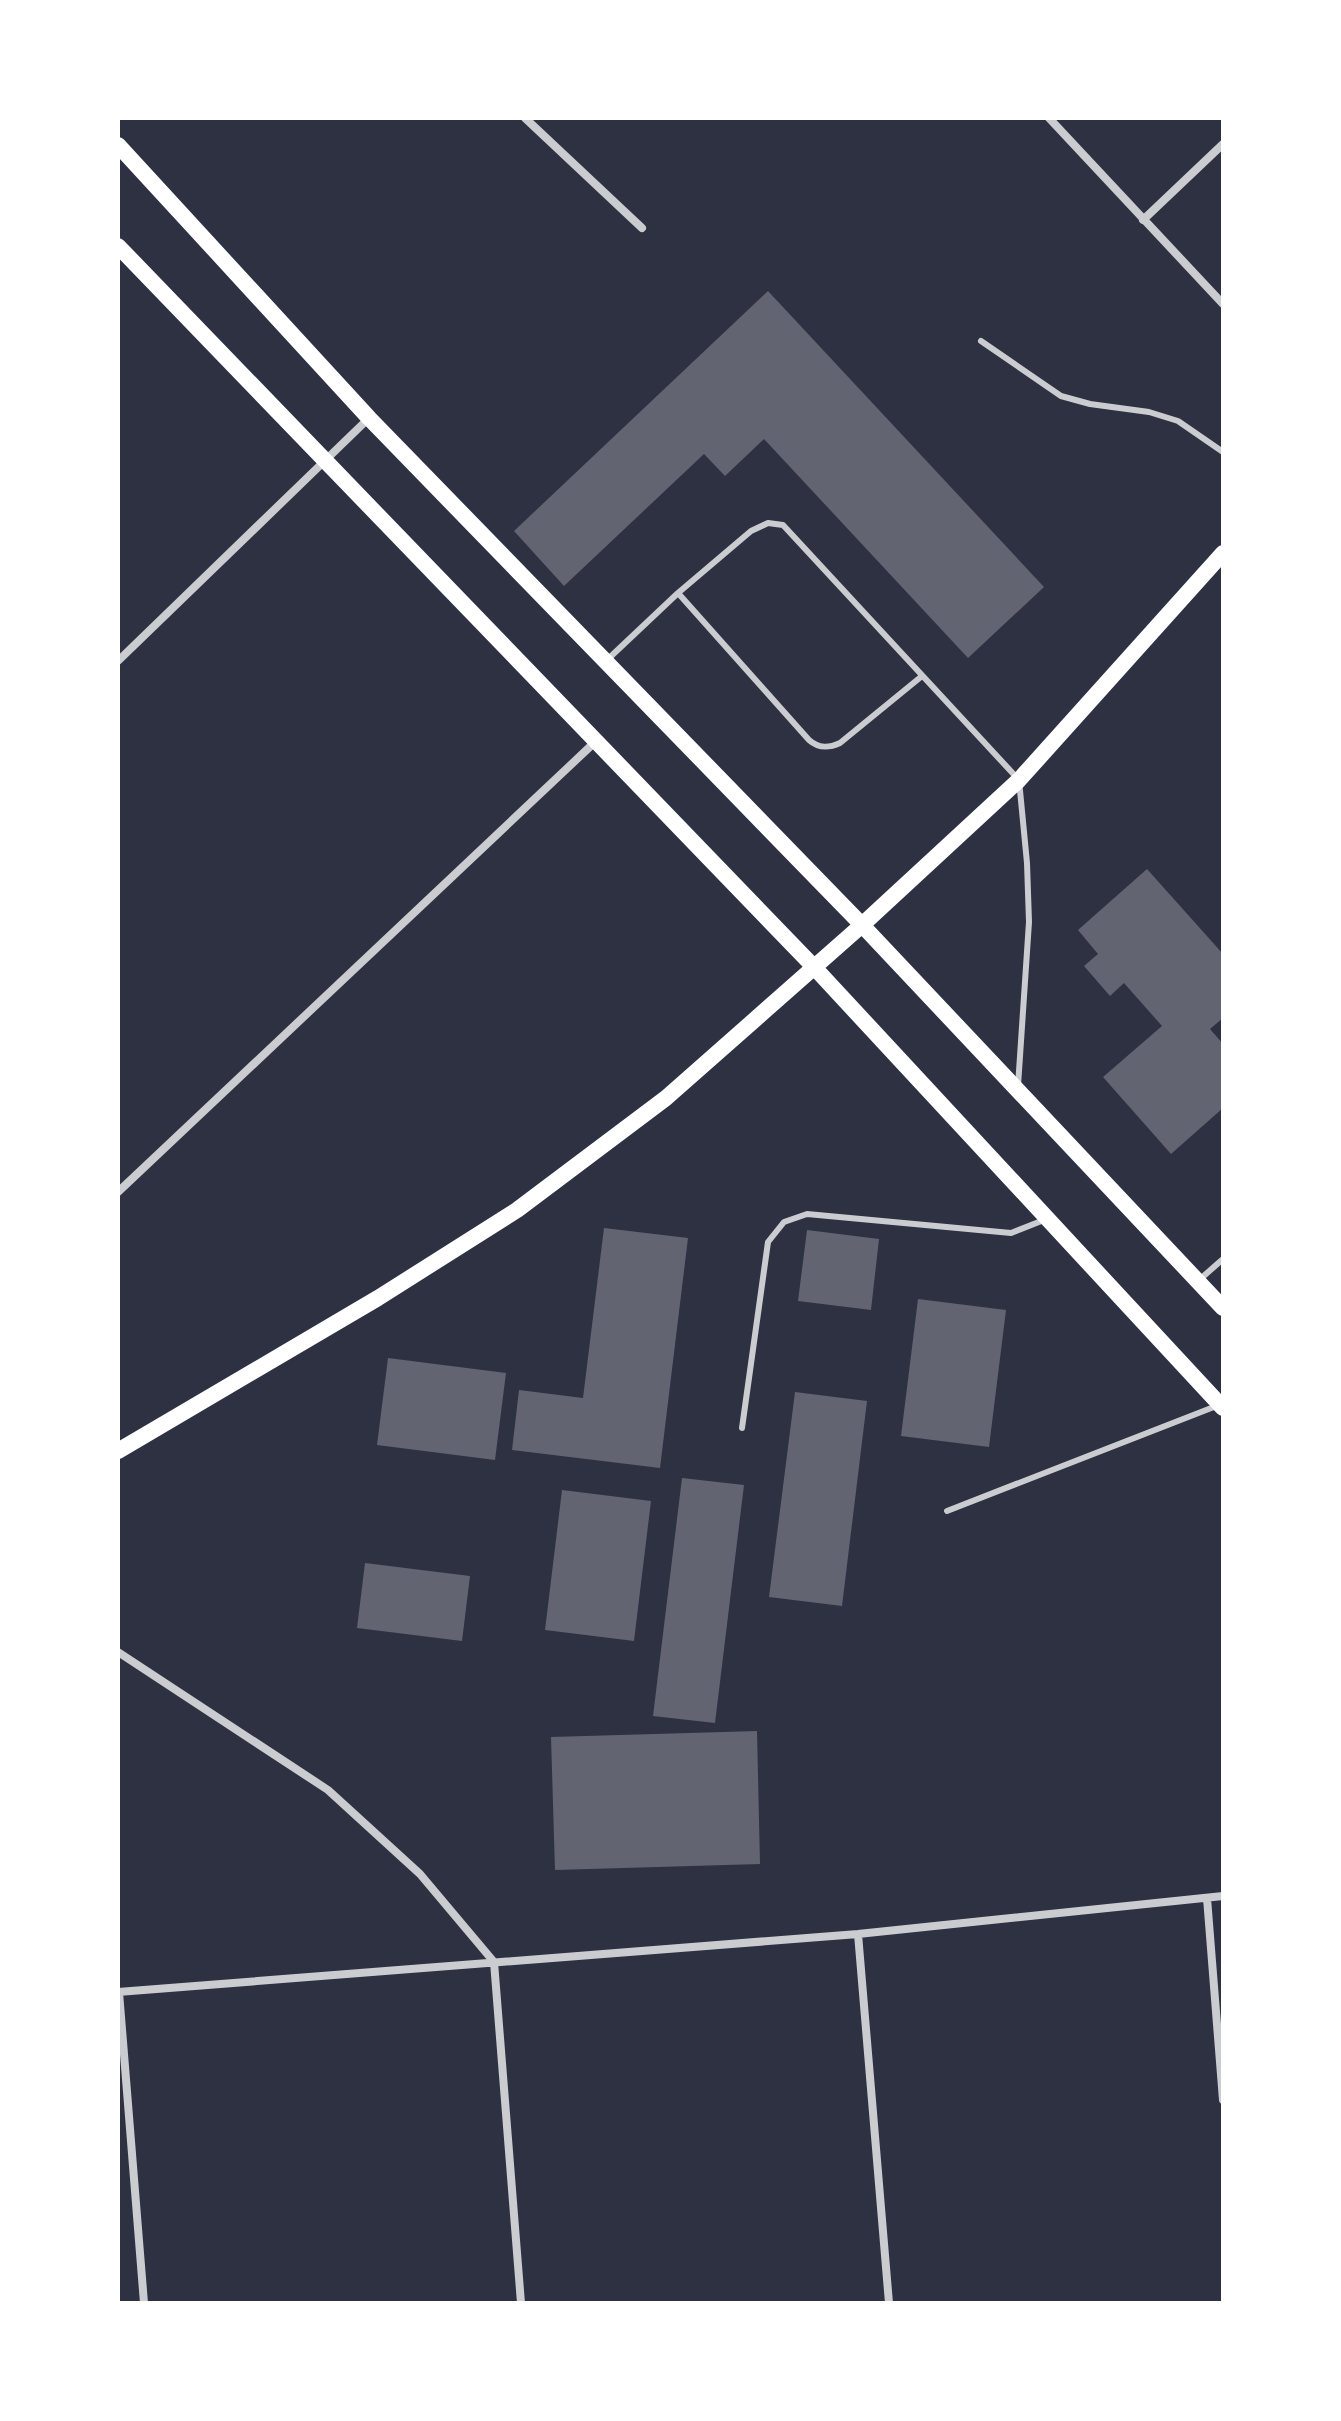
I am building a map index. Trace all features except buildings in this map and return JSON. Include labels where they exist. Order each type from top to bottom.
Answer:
[{"type":"main road","points":[[118,145],[369,418],[862,925],[1223,1308]]},
{"type":"main road","points":[[118,246],[813,966],[1221,1407]]},
{"type":"main road","points":[[118,1451],[378,1298],[517,1210],[666,1098],[862,925],[1019,780],[1223,553]]},
{"type":"street","points":[[525,118],[642,228]]},
{"type":"street","points":[[1049,118],[1223,304]]},
{"type":"street","points":[[1143,220],[1223,144]]},
{"type":"street","points":[[118,661],[369,418]]},
{"type":"street","points":[[118,1192],[595,742]]},
{"type":"street","points":[[118,1652],[328,1790],[420,1874],[494,1962],[521,2303]]},
{"type":"street","points":[[144,2303],[118,1992],[858,1934],[1223,1896]]},
{"type":"street","points":[[1207,1898],[1223,2100]]},
{"type":"street","points":[[858,1934],[889,2303]]},
{"type":"lane","points":[[981,341],[1061,396],[1090,404],[1149,412],[1178,421],[1223,452]]},
{"type":"lane","points":[[607,660],[678,593],[759,525],[783,525],[1019,780],[1029,922],[1018,1090]]},
{"type":"lane","points":[[678,593],[809,740],[820,746],[826,748],[840,743],[922,676]]},
{"type":"lane","points":[[742,1428],[768,1242],[784,1222],[807,1214],[1011,1233],[1048,1219]]},
{"type":"lane","points":[[1198,1281],[1223,1259]]},
{"type":"lane","points":[[947,1511],[1221,1407]]}]
